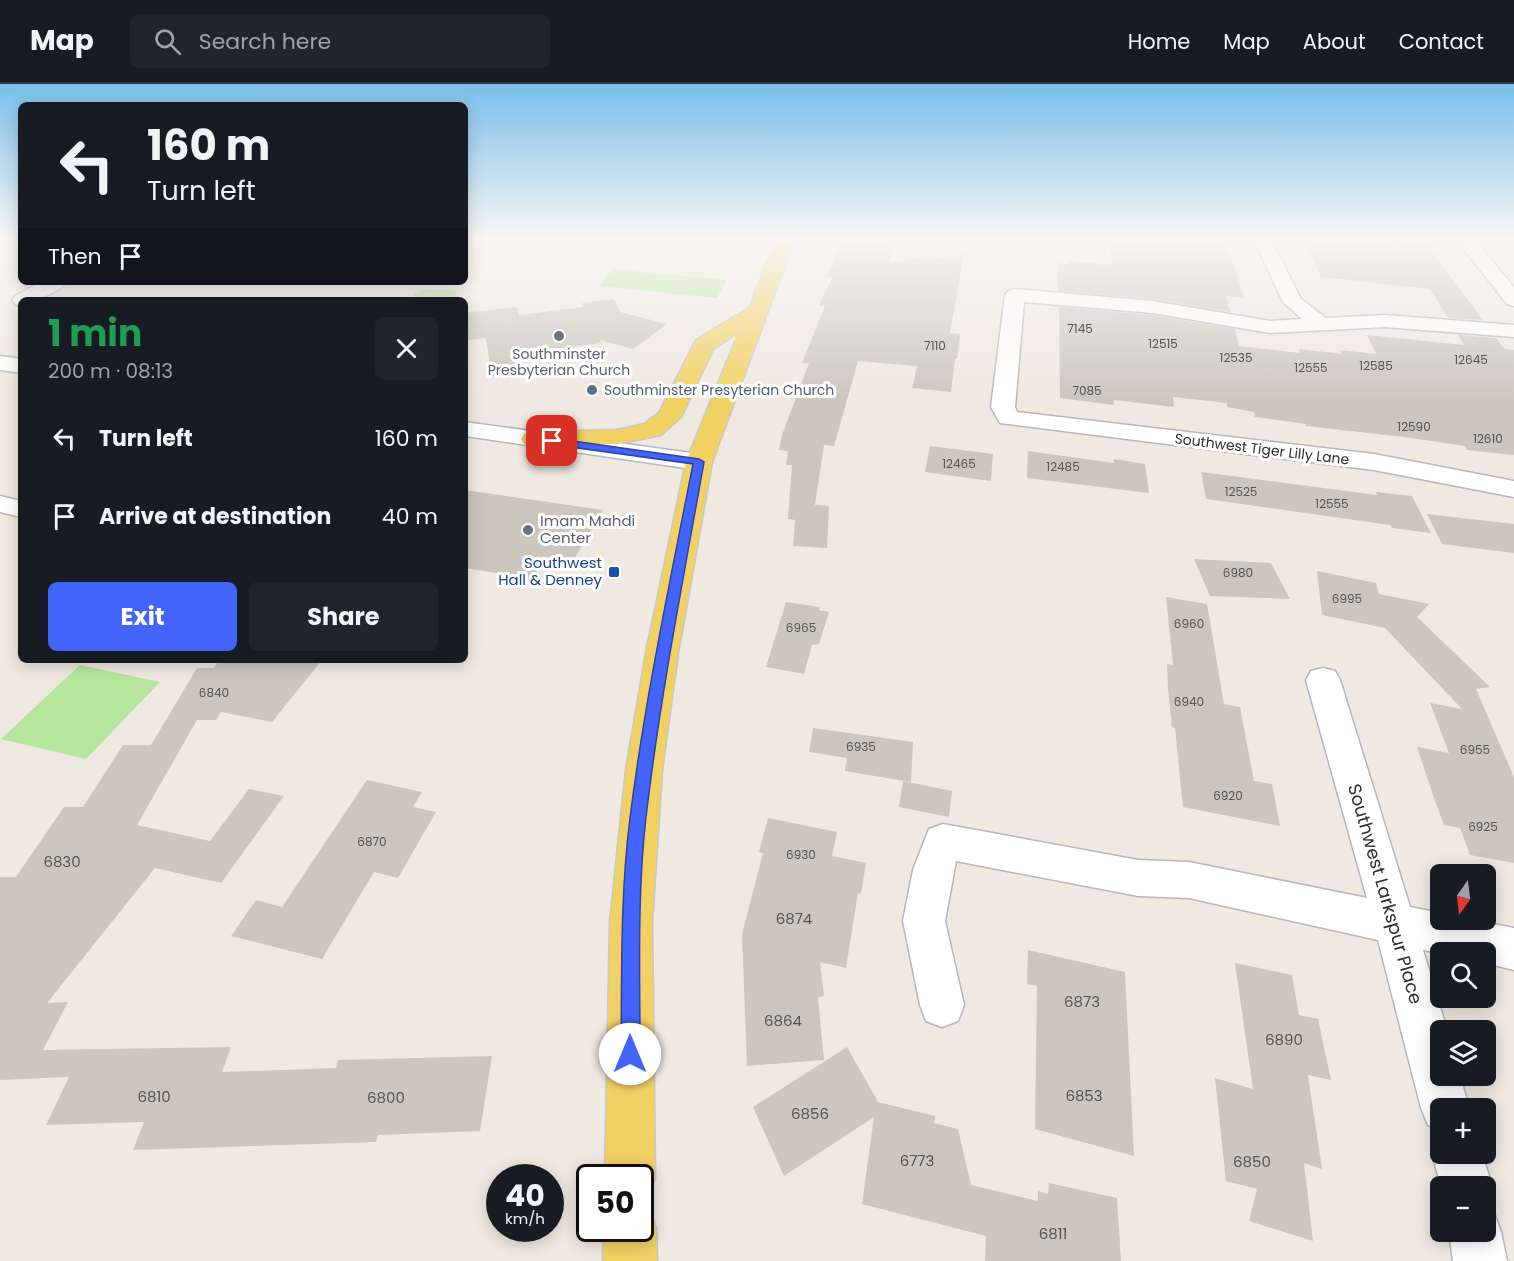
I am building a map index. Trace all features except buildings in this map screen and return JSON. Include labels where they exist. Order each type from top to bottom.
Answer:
[{"type":"main road","points":[[630,1164],[631,923],[638,819],[662,653],[699,462],[765,293]]},
{"type":"main road","points":[[532,439],[617,437],[652,430],[669,417],[704,345],[758,311]]},
{"type":"main road","points":[[630,1242],[630,1261]]},
{"type":"street","points":[[1289,293],[1293,302],[1323,326],[1385,321],[1514,331]]},
{"type":"street","name":"Southwest Tiger Lilly Lane","points":[[1323,326],[1270,327],[1153,307],[1015,295],[1003,407],[1008,418],[1374,462],[1514,489]]},
{"type":"street","points":[[0,312],[18,302]]},
{"type":"street","points":[[0,363],[18,366]]},
{"type":"street","points":[[468,429],[699,462]]},
{"type":"street","points":[[0,504],[18,508]]},
{"type":"street","name":"Southwest Larkspur Place","points":[[1323,680],[1395,925],[1441,1098]]},
{"type":"street","points":[[942,1005],[924,921],[933,870],[943,840],[1138,878],[1189,880],[1514,949]]},
{"type":"street","points":[[1476,1242],[1480,1261]]},
{"type":"green space","points":[[456,293],[455,297],[414,297],[413,294]]},
{"type":"green space","points":[[667,293],[720,293],[717,298]]},
{"type":"green space","points":[[80,665],[160,682],[86,759],[1,739]]},
{"type":"place","name":"Southminster Presbyterian Church","points":[[559,336]]},
{"type":"place","name":"Southminster Presyterian Church","points":[[592,390]]},
{"type":"place","name":"Imam Mahdi Center","points":[[528,530]]},
{"type":"place","name":"Southwest Hall & Denney","points":[[614,572]]},
{"type":"route","points":[[552,441],[699,462],[662,653],[638,819],[631,923],[630,1054]]}]
